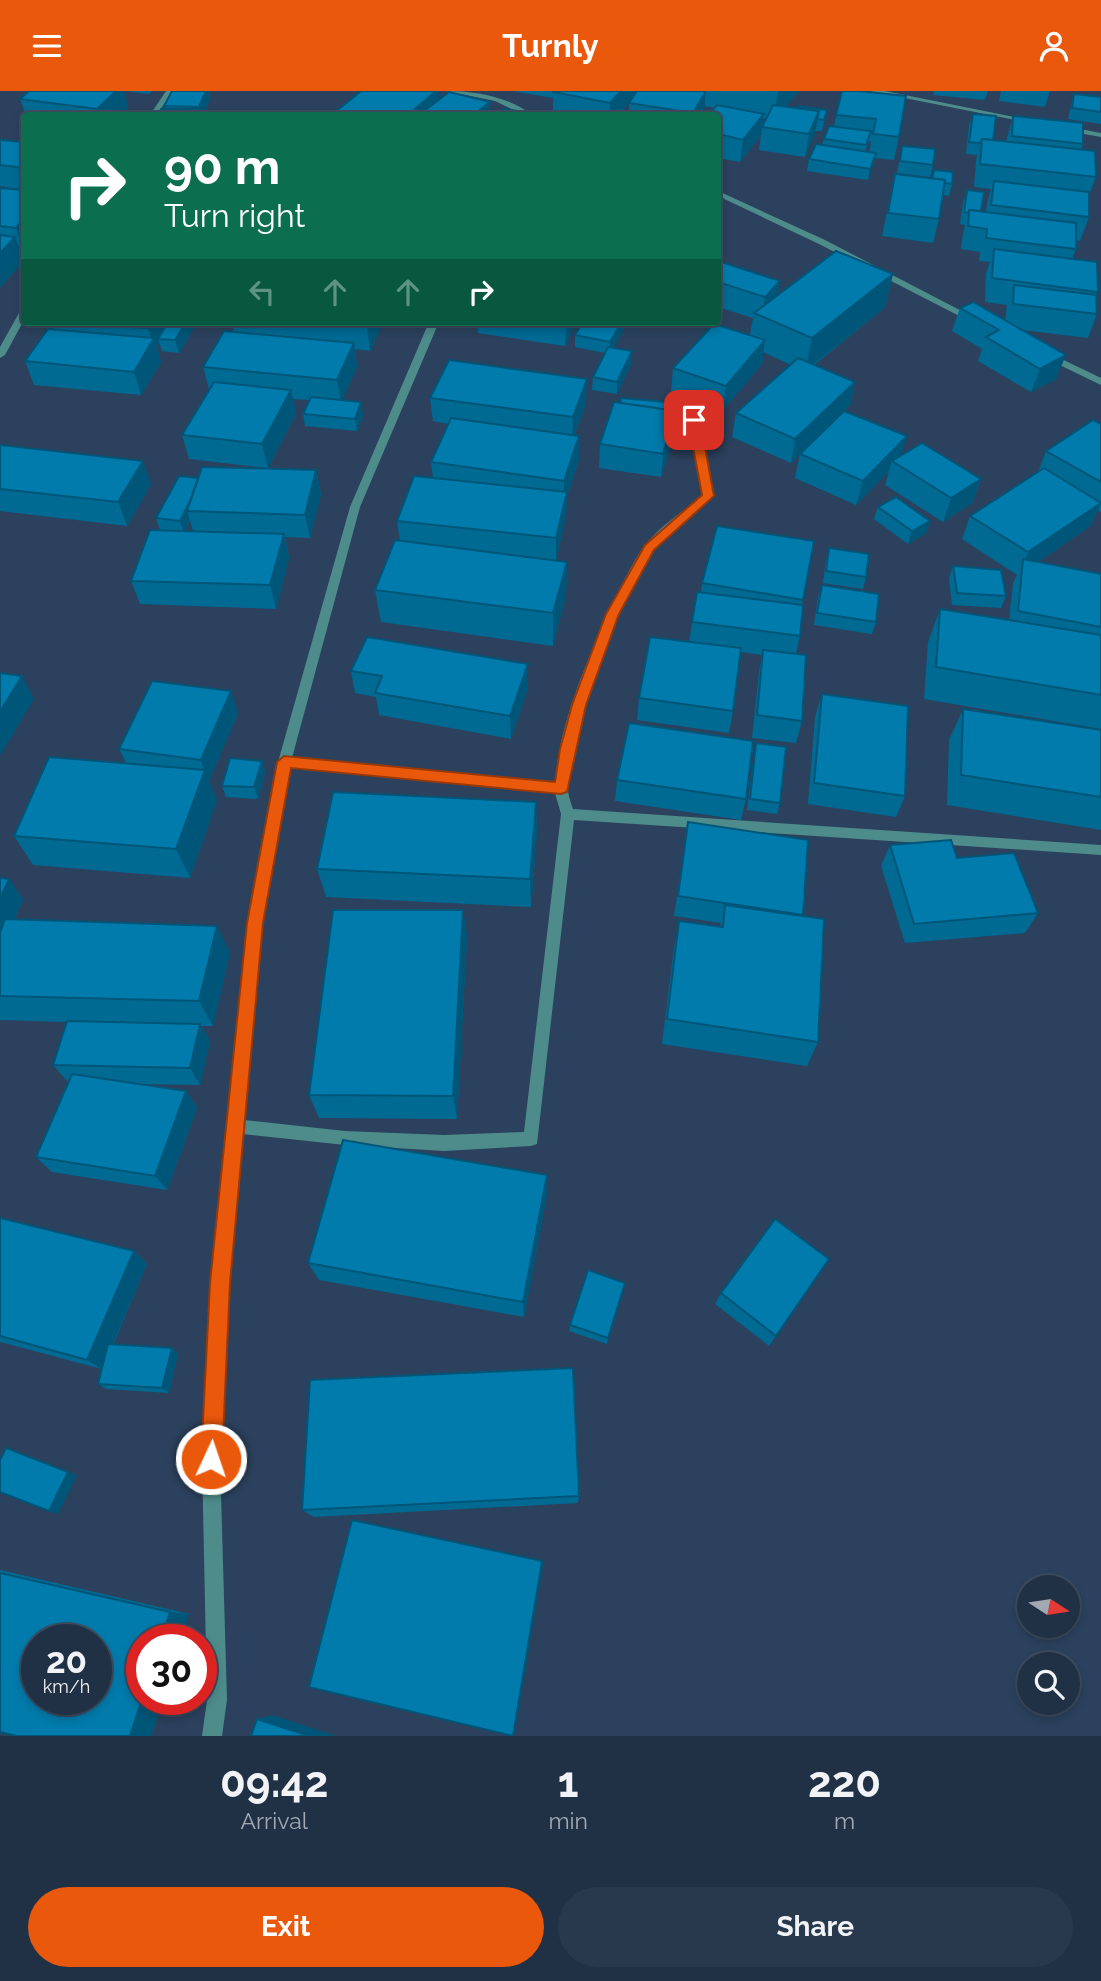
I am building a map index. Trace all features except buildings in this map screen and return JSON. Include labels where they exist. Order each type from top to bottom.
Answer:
[{"type":"street","points":[[155,112],[170,91]]},
{"type":"street","points":[[450,91],[497,99],[522,112]]},
{"type":"street","points":[[873,91],[1039,123]]},
{"type":"street","points":[[1051,125],[1101,135]]},
{"type":"street","points":[[721,194],[822,241],[978,323]]},
{"type":"street","points":[[0,355],[21,318]]},
{"type":"street","points":[[212,1736],[217,1700],[211,1459],[220,1283],[255,923],[284,762],[355,507],[432,326]]},
{"type":"street","points":[[1040,352],[1101,382]]},
{"type":"street","points":[[235,1126],[345,1138],[432,1143],[531,1139],[568,814],[561,788],[567,749],[579,705],[612,614],[649,548],[708,496],[694,420]]},
{"type":"street","points":[[284,762],[561,788]]},
{"type":"street","points":[[568,814],[1101,850]]},
{"type":"route","points":[[211,1459],[220,1283],[255,923],[284,762],[561,788],[567,749],[579,705],[612,614],[649,548],[708,496],[694,420]]}]
